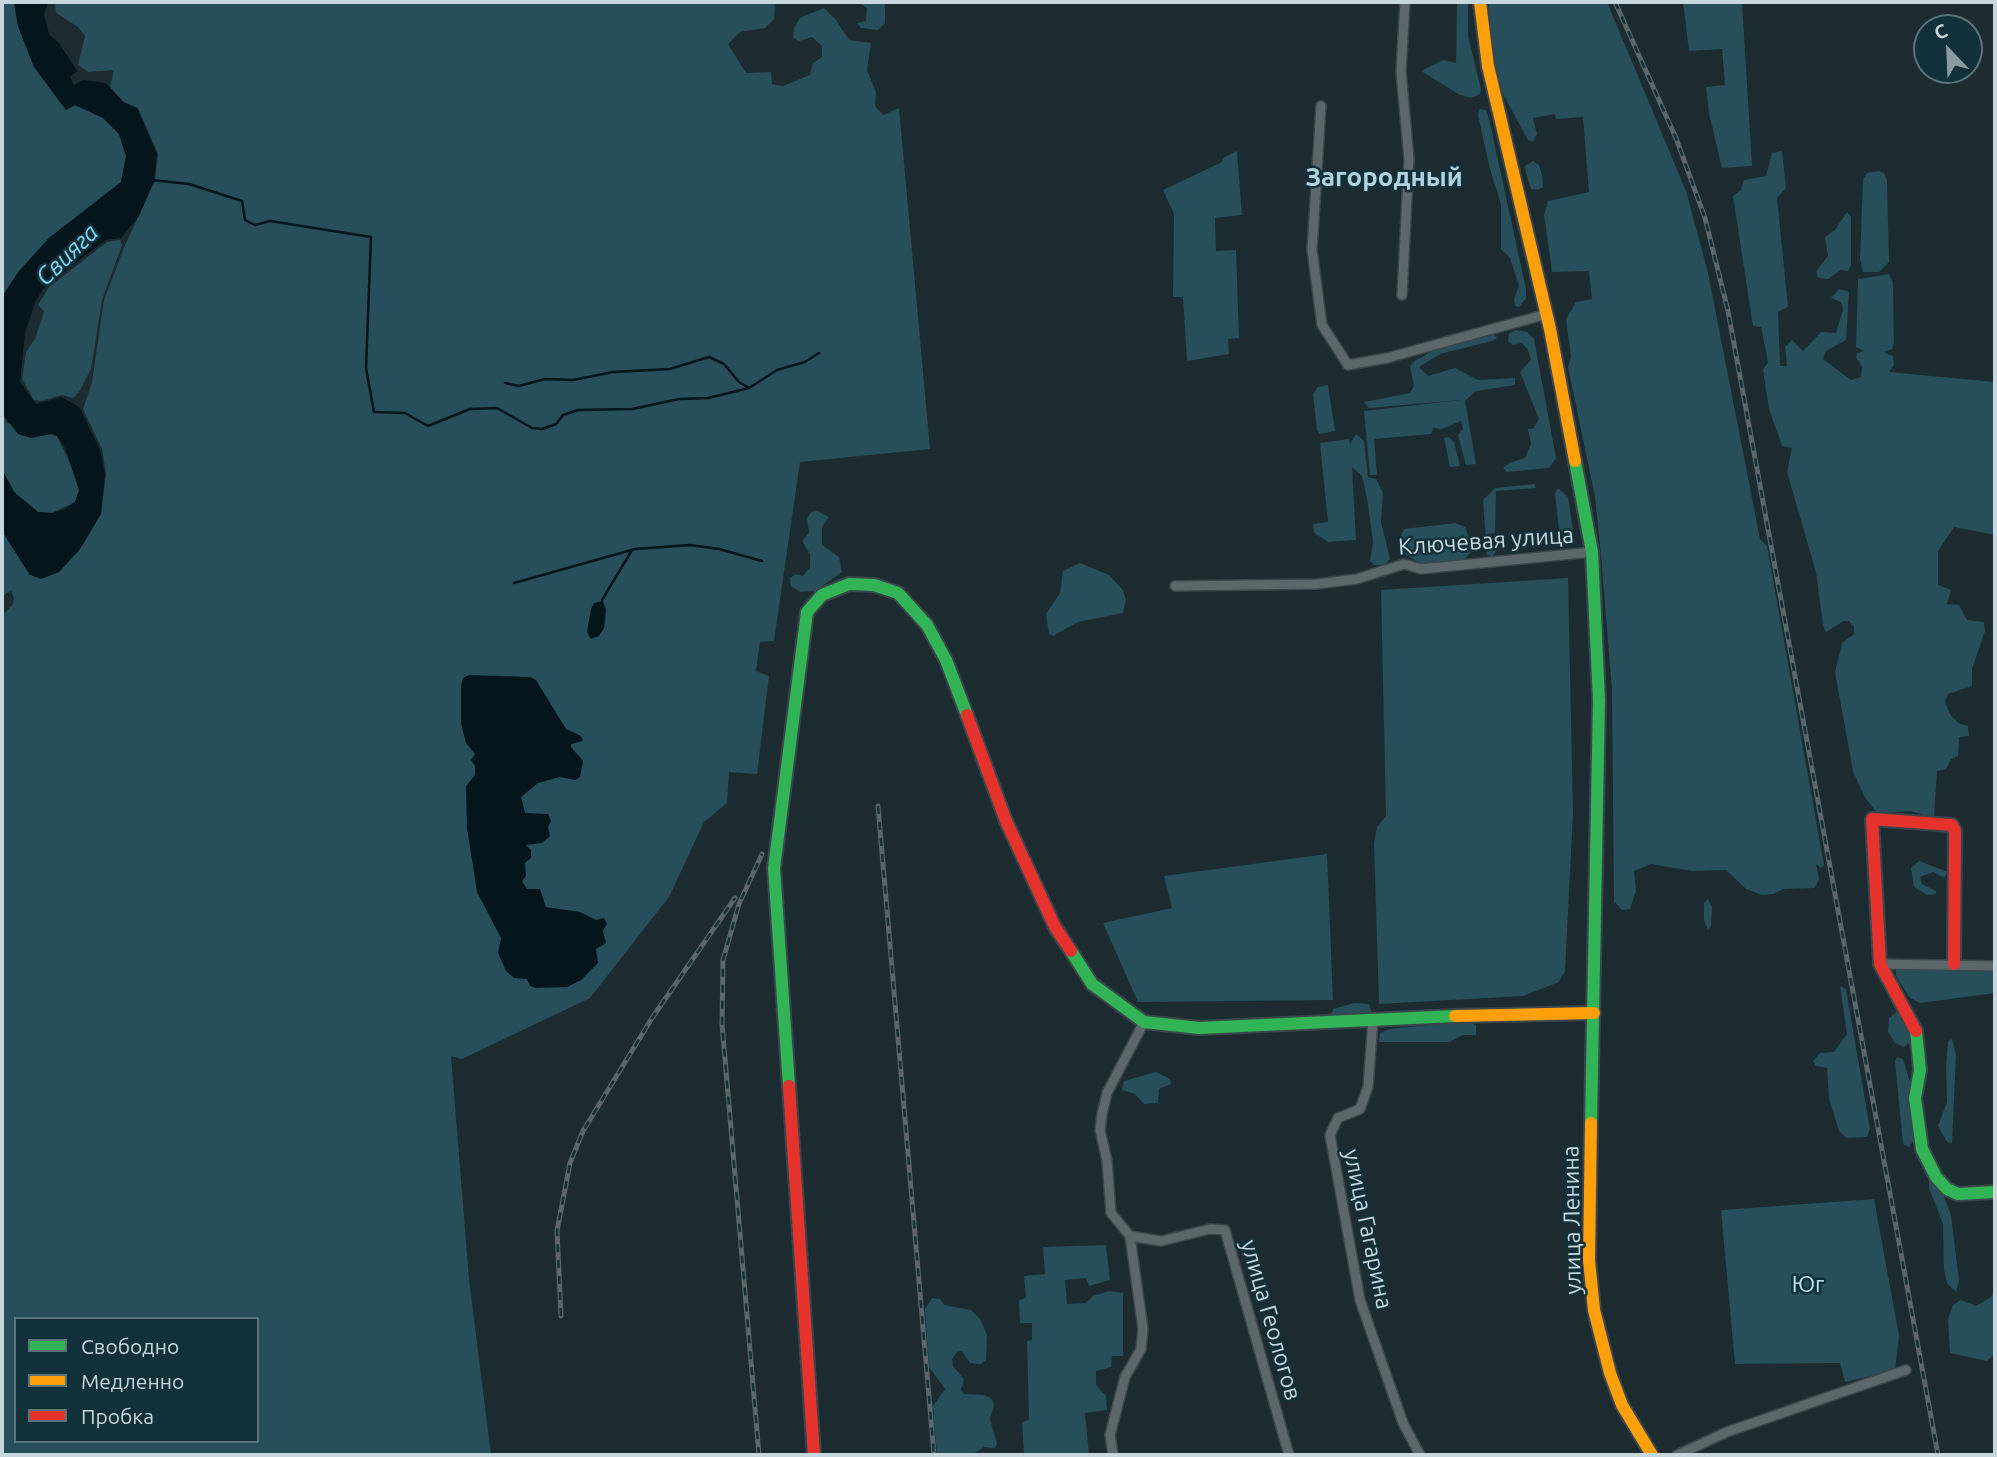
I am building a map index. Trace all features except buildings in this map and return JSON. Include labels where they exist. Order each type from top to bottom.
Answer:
[{"type":"street","points":[[1402,295],[1409,159],[1401,72],[1405,2]]},
{"type":"street","name":"улица Ленина","points":[[1480,2],[1488,66],[1547,314],[1571,428],[1592,552],[1600,700],[1589,1260],[1594,1310],[1610,1373],[1622,1405],[1652,1455]]},
{"type":"street","points":[[1321,106],[1312,250],[1322,325],[1348,365],[1387,358],[1547,314]]},
{"type":"street","name":"Ключевая улица","points":[[1175,586],[1317,584],[1357,579],[1404,564],[1433,568],[1592,552]]},
{"type":"street","points":[[814,1455],[774,868],[807,612],[822,594],[849,584],[874,585],[898,593],[927,625],[946,660],[1006,821],[1055,928],[1092,984],[1143,1022],[1199,1028],[1373,1018],[1594,1013]]},
{"type":"street","points":[[1954,964],[1955,831],[1952,825],[1872,819],[1877,949],[1880,964],[1916,1026],[1920,1049],[1915,1098],[1917,1124],[1927,1162],[1948,1189],[1958,1194],[1995,1192]]},
{"type":"street","points":[[1880,964],[1995,966]]},
{"type":"street","name":"улица Гагарина","points":[[1373,1018],[1368,1087],[1360,1109],[1338,1118],[1330,1135],[1360,1300],[1403,1423],[1420,1455]]},
{"type":"street","points":[[1113,1455],[1110,1435],[1125,1377],[1141,1349],[1143,1329],[1130,1236],[1111,1213],[1107,1161],[1100,1130],[1107,1093],[1143,1022]]},
{"type":"street","name":"улица Геологов","points":[[1130,1236],[1161,1241],[1210,1229],[1225,1230],[1289,1455]]},
{"type":"street","points":[[1677,1455],[1727,1432],[1906,1370]]},
{"type":"green space","points":[[2,2],[14,2],[18,26],[34,67],[66,110],[75,105],[103,118],[119,134],[126,156],[121,182],[49,238],[19,271],[2,297]]},
{"type":"green space","points":[[55,2],[775,2],[774,19],[765,28],[740,32],[728,44],[746,73],[771,72],[772,84],[783,86],[810,75],[813,63],[822,57],[822,46],[812,37],[799,41],[793,38],[794,28],[800,18],[824,8],[849,40],[871,43],[867,70],[876,92],[875,106],[883,115],[899,108],[930,449],[800,462],[774,641],[760,642],[756,671],[769,676],[757,774],[729,772],[727,803],[704,822],[669,897],[590,998],[462,1059],[451,1056],[469,1279],[491,1455],[2,1455],[2,616],[13,604],[14,598],[11,591],[2,596],[2,531],[30,575],[59,572],[80,549],[101,514],[106,474],[102,449],[83,409],[92,382],[104,300],[125,245],[155,181],[158,154],[138,108],[124,102],[110,87],[114,70],[88,72],[78,65],[85,36],[78,27],[56,13]]},
{"type":"green space","points":[[859,2],[885,2],[885,23],[878,30],[861,28],[857,23],[866,21],[867,8]]},
{"type":"green space","points":[[1457,2],[1468,2],[1468,36],[1481,89],[1480,94],[1471,98],[1460,95],[1421,71],[1443,60],[1456,63]]},
{"type":"green space","points":[[1489,2],[1607,2],[1686,191],[1708,273],[1760,539],[1767,546],[1824,865],[1821,868],[1816,864],[1819,879],[1815,888],[1783,889],[1774,894],[1762,895],[1746,889],[1726,870],[1692,871],[1651,864],[1634,871],[1636,891],[1630,909],[1622,910],[1614,901],[1612,690],[1601,556],[1595,497],[1568,367],[1571,357],[1566,319],[1576,302],[1592,299],[1589,271],[1552,272],[1544,215],[1548,201],[1589,192],[1583,117],[1556,119],[1555,114],[1533,118],[1537,134],[1533,142],[1528,140],[1503,94],[1495,66],[1489,28]]},
{"type":"green space","points":[[1683,2],[1742,2],[1752,166],[1722,168],[1706,87],[1725,85],[1722,49],[1689,51]]},
{"type":"green space","points":[[1480,109],[1486,110],[1489,119],[1526,289],[1526,298],[1519,307],[1515,306],[1514,299],[1519,286],[1510,258],[1501,249],[1501,204],[1478,115]]},
{"type":"green space","points":[[1237,151],[1242,215],[1215,218],[1216,251],[1236,250],[1239,338],[1228,339],[1229,354],[1187,361],[1183,297],[1173,297],[1174,214],[1163,190],[1222,162],[1223,158]]},
{"type":"green space","points":[[1782,151],[1786,188],[1777,198],[1788,307],[1778,312],[1780,366],[1787,366],[1785,347],[1792,340],[1803,351],[1821,332],[1836,333],[1843,310],[1841,302],[1831,298],[1839,289],[1849,292],[1846,340],[1826,351],[1823,359],[1851,380],[1861,377],[1862,367],[1856,357],[1857,353],[1864,351],[1856,347],[1858,279],[1889,274],[1893,283],[1894,342],[1892,349],[1883,352],[1893,356],[1894,365],[1889,372],[1995,382],[1995,535],[1954,527],[1938,551],[1938,585],[1951,590],[1947,604],[1959,605],[1967,620],[1984,622],[1985,631],[1972,669],[1972,686],[1948,694],[1945,702],[1958,723],[1968,726],[1969,736],[1959,737],[1958,756],[1951,759],[1946,769],[1937,771],[1932,818],[1911,811],[1877,813],[1864,796],[1853,771],[1835,672],[1842,643],[1854,634],[1854,627],[1849,621],[1844,621],[1826,632],[1823,626],[1816,572],[1787,472],[1792,448],[1782,446],[1769,409],[1763,370],[1768,362],[1761,327],[1753,326],[1733,196],[1741,190],[1744,180],[1766,176],[1772,153]]},
{"type":"green space","points":[[1533,161],[1539,165],[1542,175],[1543,187],[1538,190],[1531,189],[1526,173],[1525,166]]},
{"type":"green space","points":[[1867,173],[1884,173],[1887,180],[1889,262],[1879,272],[1863,272],[1860,259],[1863,180]]},
{"type":"green space","points":[[1847,212],[1851,217],[1851,265],[1848,271],[1841,270],[1828,279],[1818,278],[1816,271],[1828,256],[1825,237],[1835,230]]},
{"type":"green space","points":[[120,240],[122,245],[102,300],[91,369],[79,392],[73,398],[62,395],[42,401],[34,400],[22,379],[26,352],[35,339],[44,311],[38,305],[49,287],[107,242]]},
{"type":"green space","points":[[1517,330],[1527,332],[1534,339],[1556,458],[1549,468],[1507,472],[1503,468],[1509,463],[1525,458],[1531,444],[1528,429],[1533,429],[1539,419],[1520,372],[1531,360],[1528,350],[1522,343],[1513,345],[1508,341],[1509,333]]},
{"type":"green space","points":[[1494,335],[1497,338],[1492,341],[1440,354],[1419,367],[1428,376],[1455,368],[1478,380],[1515,378],[1515,385],[1476,391],[1465,401],[1476,464],[1466,465],[1458,435],[1463,429],[1461,421],[1442,429],[1433,428],[1431,434],[1374,439],[1377,475],[1370,475],[1364,411],[1460,400],[1369,408],[1364,402],[1410,393],[1414,386],[1410,366],[1439,348]]},
{"type":"green space","points":[[1328,385],[1335,431],[1320,434],[1317,430],[1313,394],[1318,387]]},
{"type":"green space","points":[[2,413],[7,423],[57,436],[76,476],[79,490],[75,502],[52,513],[38,512],[14,492],[2,469]]},
{"type":"green space","points":[[1356,434],[1364,441],[1368,477],[1376,479],[1383,493],[1381,522],[1390,559],[1385,565],[1374,565],[1370,561],[1373,542],[1367,498],[1362,476],[1352,467],[1356,540],[1328,542],[1314,533],[1313,524],[1328,522],[1320,443],[1349,439],[1350,444]]},
{"type":"green space","points":[[1449,437],[1454,442],[1460,466],[1450,467],[1444,438]]},
{"type":"green space","points":[[1535,484],[1536,488],[1496,491],[1495,533],[1487,534],[1488,547],[1496,547],[1496,551],[1493,556],[1487,555],[1483,500],[1495,488]]},
{"type":"green space","points":[[1558,488],[1568,497],[1573,530],[1572,538],[1566,546],[1560,540],[1555,494]]},
{"type":"green space","points":[[817,511],[829,517],[822,527],[822,545],[839,557],[842,572],[815,591],[800,592],[791,586],[790,578],[795,574],[803,576],[810,567],[810,554],[802,541],[809,533],[807,518],[811,512]]},
{"type":"green space","points":[[1455,523],[1465,527],[1470,540],[1470,553],[1462,562],[1423,565],[1403,553],[1399,540],[1404,529]]},
{"type":"green space","points":[[1080,563],[1109,575],[1122,589],[1126,599],[1123,613],[1078,622],[1053,636],[1049,634],[1046,614],[1060,593],[1063,571]]},
{"type":"green space","points":[[1568,578],[1573,813],[1565,971],[1559,982],[1523,996],[1379,1004],[1374,843],[1377,827],[1386,816],[1381,590]]},
{"type":"green space","points":[[1327,854],[1333,1000],[1138,1002],[1103,923],[1172,908],[1164,876]]},
{"type":"green space","points":[[1919,861],[1948,872],[1944,878],[1933,872],[1920,877],[1922,884],[1936,891],[1936,894],[1927,895],[1914,887],[1911,868]]},
{"type":"green space","points":[[1708,899],[1712,907],[1711,926],[1708,930],[1704,920],[1704,903]]},
{"type":"green space","points":[[1896,968],[1995,968],[1995,993],[1920,1003],[1910,998],[1896,976]]},
{"type":"green space","points":[[1840,986],[1846,989],[1870,1129],[1867,1137],[1846,1138],[1839,1131],[1829,1098],[1827,1068],[1816,1066],[1813,1061],[1820,1053],[1834,1052],[1847,1034]]},
{"type":"green space","points":[[1354,1003],[1369,1004],[1372,1014],[1331,1016],[1333,1009]]},
{"type":"green space","points":[[1898,1011],[1904,1012],[1910,1021],[1912,1041],[1904,1047],[1895,1043],[1888,1032],[1889,1018]]},
{"type":"green space","points":[[1468,1021],[1476,1025],[1476,1035],[1462,1035],[1450,1042],[1379,1042],[1380,1033],[1389,1029]]},
{"type":"green space","points":[[1952,1039],[1956,1055],[1952,1143],[1947,1142],[1938,1126],[1947,1102],[1948,1041]]},
{"type":"green space","points":[[1897,1057],[1903,1059],[1912,1088],[1914,1140],[1909,1147],[1903,1144],[1895,1061]]},
{"type":"green space","points":[[1156,1072],[1170,1079],[1171,1084],[1159,1089],[1158,1103],[1144,1104],[1135,1094],[1122,1090],[1124,1081]]},
{"type":"green space","points":[[1929,1175],[1940,1187],[1951,1215],[1959,1281],[1956,1292],[1947,1283],[1944,1270],[1943,1224],[1929,1188]]},
{"type":"green space","name":"Юг","points":[[1874,1199],[1899,1336],[1895,1370],[1845,1382],[1840,1363],[1735,1364],[1721,1210]]},
{"type":"green space","points":[[1106,1245],[1110,1280],[1089,1286],[1086,1278],[1065,1280],[1067,1304],[1086,1303],[1093,1296],[1109,1291],[1123,1293],[1123,1356],[1112,1356],[1111,1367],[1096,1371],[1096,1385],[1106,1396],[1107,1410],[1085,1413],[1089,1455],[1024,1455],[1022,1422],[1029,1420],[1027,1341],[1032,1340],[1032,1323],[1020,1323],[1019,1300],[1026,1298],[1024,1276],[1045,1274],[1043,1247]]},
{"type":"green space","points":[[1995,1289],[1995,1354],[1987,1361],[1950,1353],[1948,1319],[1953,1305],[1961,1300],[1976,1306],[1991,1297]]},
{"type":"green space","points":[[932,1298],[940,1299],[944,1305],[971,1310],[980,1319],[987,1335],[986,1360],[981,1364],[970,1363],[962,1351],[957,1352],[952,1359],[953,1366],[964,1379],[961,1390],[964,1394],[984,1395],[992,1399],[994,1405],[990,1419],[997,1444],[995,1448],[984,1447],[972,1455],[937,1455],[933,1406],[945,1389],[929,1367],[925,1309]]},
{"type":"water","name":"Свияга","points":[[14,2],[48,2],[44,15],[49,34],[59,43],[77,71],[70,77],[74,85],[83,80],[106,83],[123,102],[137,108],[157,154],[154,181],[139,216],[121,238],[106,240],[46,285],[35,302],[25,333],[20,382],[36,404],[62,397],[80,408],[100,450],[105,475],[101,514],[80,549],[59,572],[41,579],[30,575],[2,531],[2,469],[14,492],[38,512],[52,513],[65,509],[75,502],[79,490],[65,448],[57,436],[51,434],[31,438],[18,434],[2,413],[2,297],[19,271],[49,238],[121,182],[126,156],[119,134],[103,118],[75,105],[66,110],[34,67],[18,26]]},
{"type":"water","points":[[603,601],[606,610],[604,628],[599,636],[591,639],[587,632],[591,609],[594,603]]},
{"type":"water","points":[[469,675],[530,677],[536,680],[566,729],[581,736],[583,741],[571,744],[583,761],[580,777],[575,780],[560,777],[538,783],[521,797],[525,813],[548,814],[551,821],[548,827],[550,836],[542,843],[526,845],[531,850],[531,858],[525,863],[526,876],[522,881],[527,889],[540,889],[546,907],[580,912],[596,920],[604,918],[607,924],[603,931],[606,943],[596,949],[598,963],[581,980],[567,987],[536,988],[530,986],[527,979],[514,978],[506,971],[498,953],[501,938],[477,892],[467,828],[466,786],[475,775],[475,766],[471,760],[475,754],[466,743],[461,724],[461,686],[463,678]]},
{"type":"waterway","points":[[151,180],[189,184],[242,201],[245,220],[255,225],[270,221],[371,237],[366,368],[374,412],[405,413],[428,426],[470,409],[497,408],[532,428],[542,429],[556,424],[563,415],[578,410],[632,409],[679,399],[708,398],[749,388],[777,370],[805,362],[819,353]]},
{"type":"waterway","points":[[505,383],[519,386],[545,379],[573,380],[613,372],[670,369],[709,357],[724,364],[739,382],[749,388]]},
{"type":"waterway","points":[[514,583],[635,549],[690,545],[719,549],[762,561]]},
{"type":"waterway","points":[[602,600],[632,550]]},
{"type":"railway","points":[[1615,2],[1676,138],[1705,218],[1728,311],[1938,1455]]},
{"type":"railway","points":[[878,806],[934,1455]]},
{"type":"railway","points":[[759,1455],[722,1024],[723,960],[739,904],[762,854]]},
{"type":"railway","points":[[561,1316],[557,1231],[570,1163],[583,1131],[652,1018],[735,898]]},
{"type":"traffic: fast","points":[[1575,461],[1592,552],[1599,700],[1591,1123]]},
{"type":"traffic: fast","points":[[789,1086],[774,868],[807,612],[822,595],[849,584],[874,585],[898,593],[927,625],[946,660],[967,715]]},
{"type":"traffic: fast","points":[[1071,951],[1092,984],[1144,1022],[1199,1028],[1455,1016]]},
{"type":"traffic: fast","points":[[1916,1031],[1920,1070],[1915,1098],[1922,1149],[1936,1177],[1947,1189],[1958,1194],[1995,1192]]},
{"type":"traffic: slow","points":[[1480,2],[1488,66],[1550,329],[1575,461]]},
{"type":"traffic: slow","points":[[1455,1016],[1594,1013]]},
{"type":"traffic: slow","points":[[1591,1123],[1589,1260],[1594,1310],[1610,1373],[1622,1405],[1652,1455]]},
{"type":"traffic: jam","points":[[967,715],[1006,821],[1055,927],[1071,951]]},
{"type":"traffic: jam","points":[[1916,1031],[1880,964],[1872,819],[1952,825],[1955,831],[1954,964]]},
{"type":"traffic: jam","points":[[789,1086],[814,1455]]},
{"type":"district","name":"Загородный","points":[[1384,177]]}]
